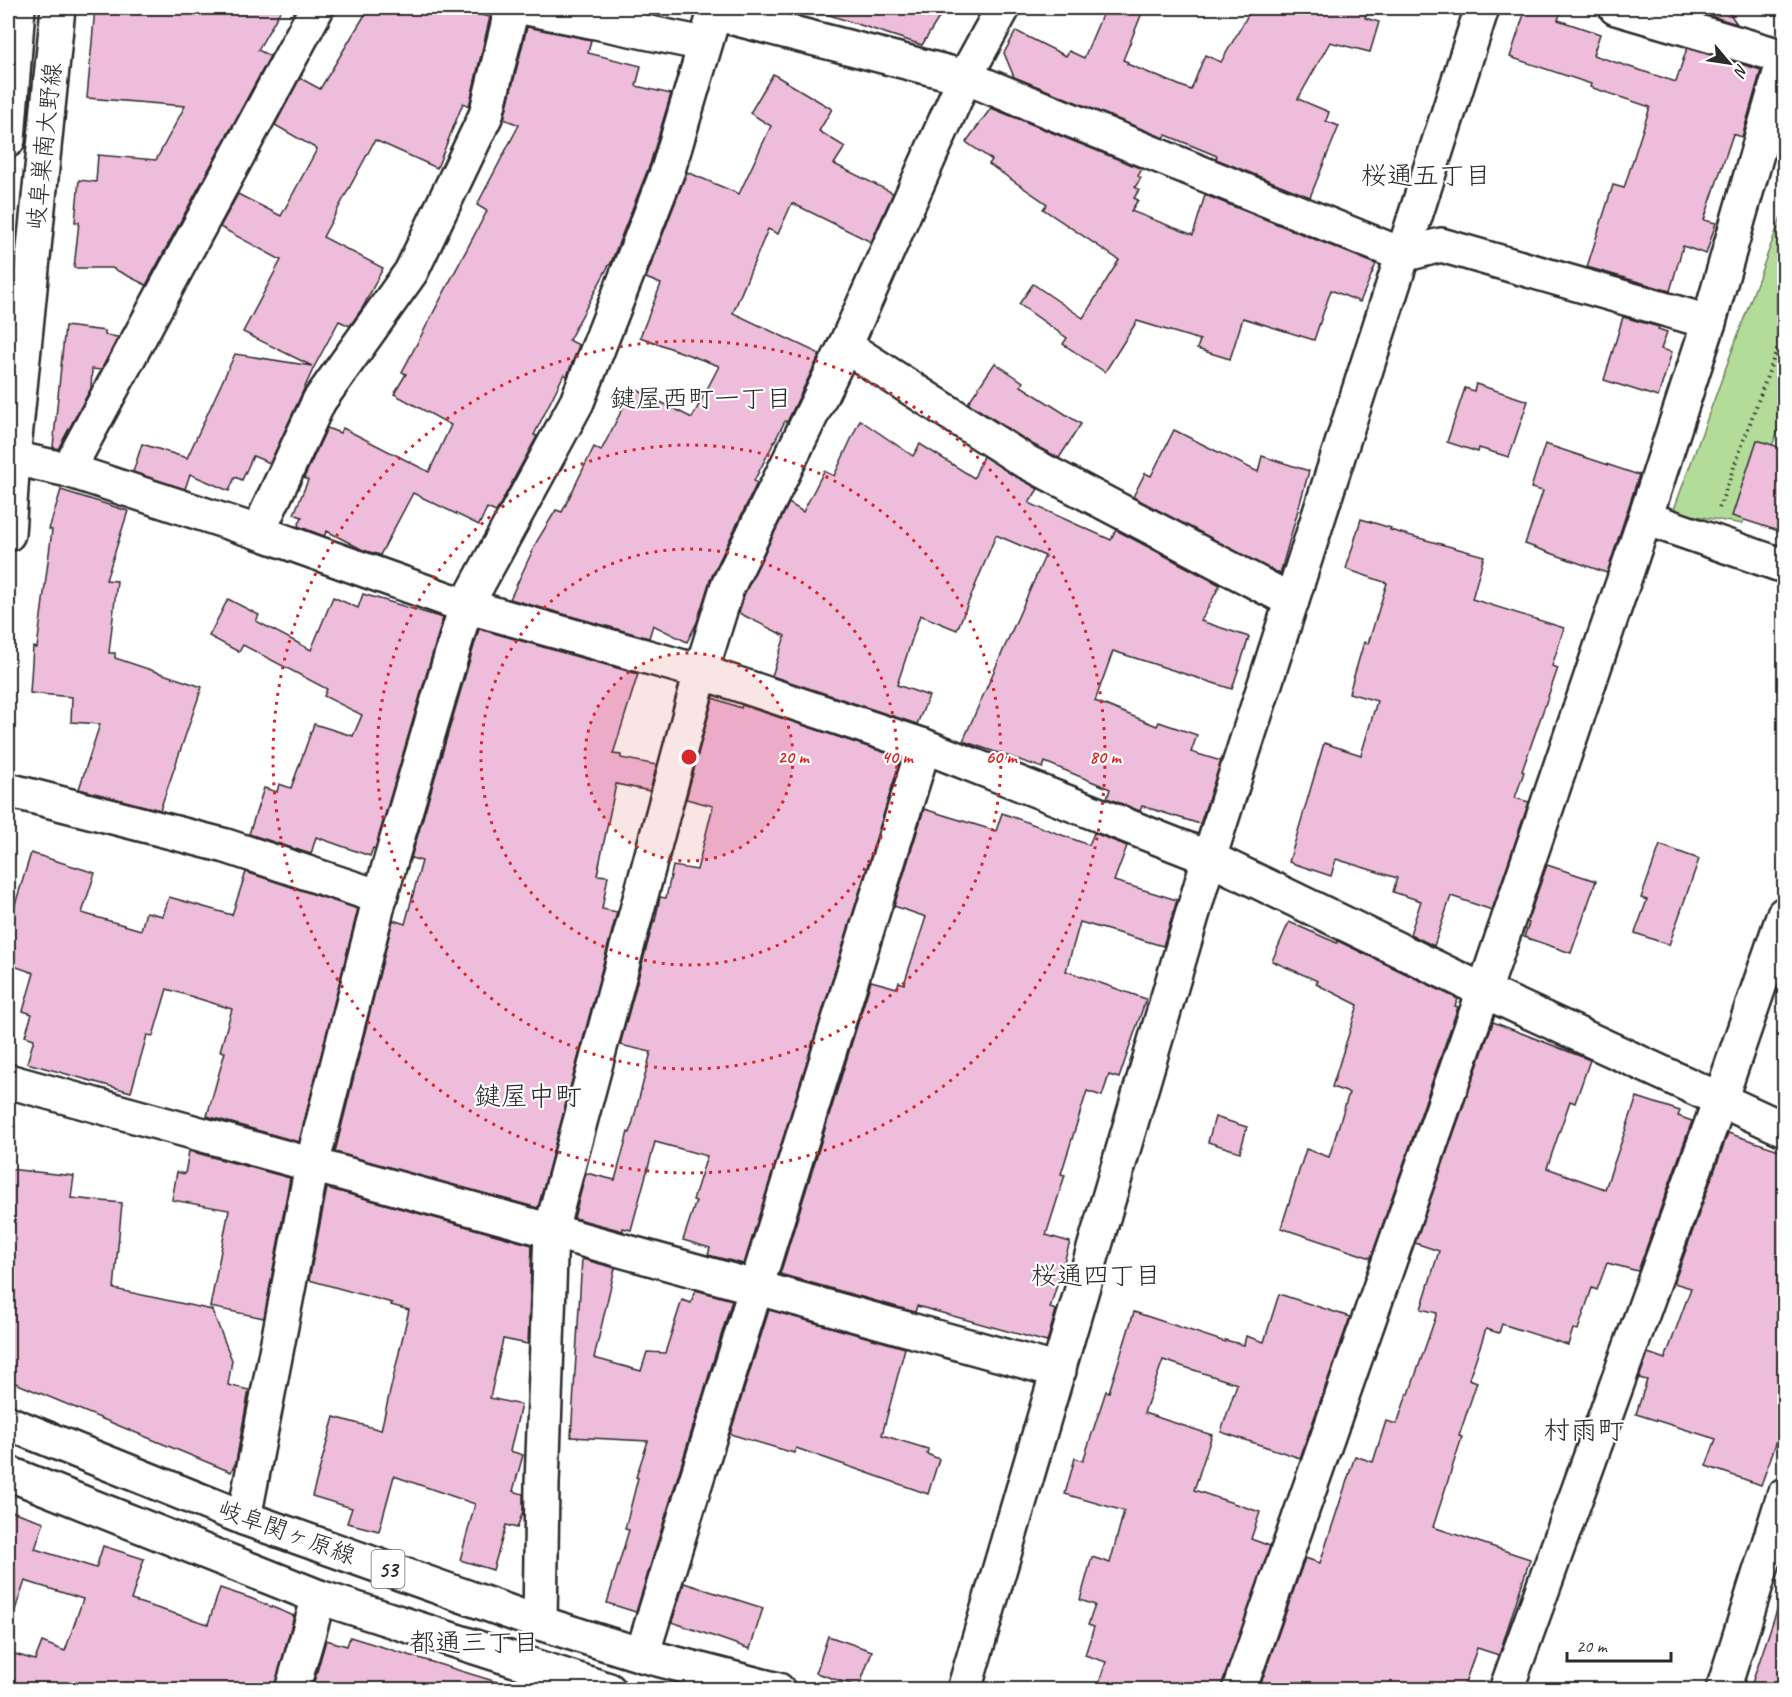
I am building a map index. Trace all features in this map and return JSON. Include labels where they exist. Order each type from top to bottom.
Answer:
[{"type":"street","name":"岐阜巣南大野線","points":[[8,140],[18,8]]},
{"type":"street","name":"岐阜巣南大野線","points":[[8,534],[10,456],[58,8]]},
{"type":"street","points":[[68,470],[317,8]]},
{"type":"street","points":[[258,532],[319,401],[411,272],[486,115],[512,8]]},
{"type":"street","points":[[527,8],[704,44]]},
{"type":"street","points":[[540,1623],[542,1485],[551,1230],[701,672],[727,588],[845,346],[965,76],[1003,8]]},
{"type":"street","points":[[964,1689],[1209,858],[1482,8]]},
{"type":"street","points":[[1239,1689],[1484,991],[1645,518],[1710,322],[1785,58],[1616,8]]},
{"type":"street","points":[[244,1518],[312,1165],[380,897],[466,606],[577,402],[668,170],[715,10],[965,76],[1403,255],[1441,245],[1710,322]]},
{"type":"street","points":[[845,346],[1023,460],[1292,601]]},
{"type":"street","points":[[10,456],[68,470],[258,532],[466,606],[701,672],[924,746],[1209,858],[1484,991],[1785,1129]]},
{"type":"street","points":[[1645,518],[1785,566]]},
{"type":"street","points":[[642,1655],[924,746]]},
{"type":"street","points":[[8,790],[226,846],[380,897]]},
{"type":"street","points":[[1506,1689],[1720,1100],[1785,914]]},
{"type":"street","points":[[8,1081],[1059,1371]]},
{"type":"street","name":"岐阜関ヶ原線","points":[[8,1423],[244,1518],[540,1623],[642,1655],[778,1689]]},
{"type":"street","name":"岐阜関ヶ原線","points":[[8,1473],[319,1597],[563,1682],[609,1689]]},
{"type":"street","points":[[1723,1689],[1785,1495]]},
{"type":"street","points":[[292,1689],[319,1597]]},
{"type":"path","points":[[1707,539],[1785,330]]},
{"type":"green space","points":[[1784,209],[1784,415],[1742,524],[1673,512]]},
{"type":"building","points":[[95,8],[282,8],[258,50],[270,56],[146,285],[112,268],[74,268],[79,222],[75,222],[79,180],[96,182],[98,155],[156,160],[185,106],[87,98]]},
{"type":"building","points":[[369,8],[452,8],[490,17],[469,106],[463,103],[437,168],[375,140],[323,237],[383,268],[363,307],[350,326],[339,321],[314,367],[270,463],[253,456],[242,480],[235,477],[229,491],[190,474],[185,489],[133,472],[142,444],[187,458],[235,354],[312,366],[243,332],[281,260],[220,227],[238,194],[281,216],[317,149],[275,125],[300,78],[320,89]]},
{"type":"building","points":[[824,8],[945,8],[922,45],[823,13]]},
{"type":"building","points":[[1105,8],[1144,8],[1123,60],[1128,62],[1127,64],[1191,90],[1205,55],[1221,62],[1252,8],[1367,8],[1365,18],[1379,22],[1370,52],[1330,42],[1298,99],[1329,112],[1326,121],[1339,126],[1310,197],[1216,159],[1217,156],[1166,135],[1164,138],[1014,77],[1004,53],[1016,31],[1066,56],[1069,51],[1084,58]]},
{"type":"building","points":[[1526,8],[1562,8],[1558,20],[1600,34],[1593,55],[1676,82],[1687,48],[1761,70],[1742,137],[1733,134],[1704,220],[1716,223],[1706,254],[1683,246],[1670,291],[1587,267],[1613,185],[1624,188],[1650,107],[1590,87],[1591,84],[1510,57]]},
{"type":"building","points":[[1699,8],[1726,8],[1737,24],[1698,12]]},
{"type":"building","points":[[527,27],[591,40],[588,53],[641,66],[636,86],[671,94],[650,164],[610,265],[569,340],[579,345],[567,376],[564,374],[534,435],[537,436],[496,512],[487,508],[479,525],[413,493],[380,555],[363,550],[327,531],[324,536],[298,526],[302,517],[294,514],[308,480],[304,478],[327,428],[340,433],[343,428],[429,472],[451,425],[394,394],[406,374],[402,372],[487,211],[477,205],[519,125],[504,119]]},
{"type":"building","points":[[773,74],[832,109],[819,131],[845,147],[834,164],[893,193],[871,242],[792,203],[778,234],[768,229],[733,313],[820,354],[787,422],[785,421],[754,481],[757,483],[710,580],[697,622],[687,642],[653,625],[649,638],[510,599],[537,541],[556,510],[562,512],[594,447],[601,451],[633,388],[692,418],[719,366],[640,337],[661,284],[646,278],[687,172],[739,194],[771,126],[750,113]]},
{"type":"building","points":[[991,108],[1142,169],[1138,176],[1141,178],[1135,187],[1139,190],[1134,198],[1138,200],[1131,211],[1193,235],[1205,195],[1376,264],[1360,302],[1331,290],[1314,340],[1243,318],[1230,359],[1197,349],[1200,340],[1137,321],[1105,372],[1063,344],[1067,338],[1019,304],[1033,284],[1083,318],[1119,260],[1043,209],[1047,204],[989,164],[992,160],[966,142]]},
{"type":"building","points":[[1623,317],[1659,327],[1658,329],[1667,332],[1661,349],[1672,352],[1658,397],[1604,380]]},
{"type":"building","points":[[65,326],[105,331],[105,335],[118,337],[101,370],[92,369],[91,388],[58,449],[53,447]]},
{"type":"building","points":[[995,363],[1023,382],[1021,386],[1081,424],[1059,458],[1032,444],[968,403]]},
{"type":"building","points":[[1476,384],[1528,401],[1509,457],[1479,448],[1478,452],[1447,442],[1465,388],[1474,391]]},
{"type":"building","points":[[860,420],[913,456],[920,444],[974,478],[983,456],[1038,489],[1029,503],[1111,540],[1116,530],[1220,585],[1201,621],[1249,637],[1232,689],[1113,651],[1095,701],[1157,726],[1159,722],[1197,735],[1191,752],[1221,761],[1200,824],[1142,806],[1140,811],[1107,798],[1110,789],[1045,762],[1043,768],[963,741],[1045,556],[996,535],[957,630],[920,615],[897,685],[929,696],[917,724],[772,676],[785,636],[739,613],[744,595],[789,503],[803,512],[824,471],[834,476]]},
{"type":"building","points":[[1174,430],[1258,472],[1262,456],[1309,471],[1280,574],[1133,497],[1145,473],[1151,476]]},
{"type":"building","points":[[1757,440],[1785,449],[1785,533],[1732,516]]},
{"type":"building","points":[[1545,444],[1639,475],[1607,573],[1525,544],[1543,491],[1531,488]]},
{"type":"building","points":[[61,490],[128,511],[106,580],[117,581],[109,653],[115,653],[115,658],[202,687],[160,810],[79,789],[100,724],[71,722],[72,697],[30,693],[33,647],[37,648],[52,530],[49,529]]},
{"type":"building","points":[[1361,519],[1391,528],[1390,530],[1484,556],[1472,599],[1564,628],[1552,666],[1558,668],[1522,771],[1524,772],[1515,798],[1529,802],[1492,910],[1451,896],[1434,946],[1410,934],[1421,901],[1393,892],[1397,878],[1336,859],[1331,876],[1289,862],[1324,743],[1361,755],[1377,701],[1349,693],[1364,642],[1368,644],[1387,583],[1346,569]]},
{"type":"building","points":[[363,594],[443,618],[375,849],[373,848],[370,856],[316,837],[311,854],[249,834],[264,788],[277,792],[279,784],[291,788],[314,724],[353,736],[362,715],[324,696],[327,689],[243,645],[239,652],[209,636],[228,599],[259,615],[256,621],[311,650],[333,597],[358,608]]},
{"type":"building","points":[[479,629],[638,674],[613,754],[621,755],[621,758],[657,765],[650,791],[616,784],[597,875],[608,876],[602,909],[617,912],[538,1208],[335,1152],[393,920],[405,924],[422,861],[411,858]]},
{"type":"building","points":[[713,698],[741,708],[742,705],[901,758],[744,1264],[708,1255],[710,1248],[683,1240],[707,1156],[655,1142],[631,1230],[623,1228],[623,1231],[574,1218],[586,1173],[615,1180],[628,1132],[630,1133],[651,1052],[620,1045],[660,897],[666,898],[673,866],[697,870],[713,806],[686,799]]},
{"type":"building","points":[[924,809],[996,831],[1002,813],[1089,845],[1094,833],[1127,846],[1114,881],[1177,900],[1163,946],[1080,922],[1066,971],[1146,999],[1119,1078],[1109,1075],[1102,1096],[1087,1091],[1061,1174],[1065,1175],[1046,1235],[1070,1242],[1050,1308],[1056,1310],[1047,1342],[917,1306],[915,1312],[780,1274],[871,981],[897,988],[899,982],[904,984],[926,917],[894,906]]},
{"type":"building","points":[[1660,845],[1699,859],[1669,945],[1635,933],[1647,900],[1641,898]]},
{"type":"building","points":[[31,853],[95,873],[82,913],[141,930],[146,912],[163,916],[169,897],[232,915],[246,872],[358,909],[299,1142],[207,1116],[225,1052],[220,1051],[232,1009],[167,989],[153,1036],[147,1035],[131,1092],[27,1063],[34,1039],[25,1036],[32,1014],[23,1011],[34,973],[8,964],[8,940],[9,924]]},
{"type":"building","points":[[1547,865],[1596,881],[1571,953],[1524,937]]},
{"type":"building","points":[[1289,922],[1337,943],[1338,941],[1458,999],[1455,1006],[1458,1007],[1371,1258],[1281,1228],[1306,1149],[1329,1157],[1349,1093],[1332,1087],[1358,1005],[1316,984],[1318,981],[1272,961]]},
{"type":"building","points":[[1493,1022],[1590,1060],[1575,1103],[1570,1101],[1547,1168],[1605,1189],[1637,1097],[1680,1111],[1678,1116],[1692,1121],[1638,1271],[1607,1263],[1597,1290],[1592,1288],[1578,1330],[1573,1329],[1568,1345],[1502,1324],[1499,1333],[1486,1329],[1469,1379],[1477,1382],[1433,1527],[1530,1559],[1499,1655],[1477,1648],[1463,1689],[1259,1689],[1305,1558],[1320,1563],[1355,1456],[1373,1462],[1386,1421],[1397,1424],[1407,1394],[1409,1394],[1437,1313],[1421,1309],[1439,1251],[1415,1243]]},
{"type":"building","points":[[1215,1117],[1247,1127],[1240,1152],[1208,1142]]},
{"type":"building","points":[[1728,1133],[1785,1152],[1785,1418],[1761,1485],[1706,1466],[1716,1439],[1636,1414],[1647,1380],[1639,1378],[1648,1353],[1665,1359],[1691,1288],[1674,1283]]},
{"type":"building","points":[[189,1151],[290,1178],[264,1318],[210,1307],[229,1210],[172,1200],[177,1172],[185,1174]]},
{"type":"building","points":[[8,1169],[74,1176],[71,1198],[122,1203],[114,1289],[212,1310],[232,1360],[228,1385],[249,1390],[236,1462],[231,1472],[8,1380]]},
{"type":"building","points":[[327,1188],[532,1245],[528,1344],[503,1339],[490,1398],[521,1405],[510,1451],[523,1455],[513,1491],[523,1494],[523,1511],[517,1528],[506,1525],[493,1570],[460,1560],[475,1504],[394,1476],[379,1531],[347,1523],[352,1508],[312,1496],[334,1417],[381,1430],[409,1310],[391,1305],[392,1303],[309,1280]]},
{"type":"building","points":[[582,1259],[615,1268],[594,1358],[641,1371],[647,1352],[665,1353],[682,1300],[691,1303],[695,1290],[732,1300],[636,1612],[607,1603],[629,1530],[625,1529],[638,1478],[636,1477],[648,1441],[571,1437]]},
{"type":"building","points":[[1279,1294],[1350,1317],[1300,1458],[1221,1432],[1237,1384],[1163,1360],[1144,1413],[1212,1435],[1194,1490],[1260,1512],[1251,1539],[1270,1546],[1221,1689],[1097,1689],[1106,1662],[1085,1655],[1094,1627],[1088,1625],[1095,1605],[1080,1600],[1092,1557],[1110,1563],[1124,1511],[1065,1494],[1075,1458],[1083,1461],[1106,1391],[1109,1392],[1134,1312],[1225,1342],[1225,1340],[1244,1345],[1246,1336],[1264,1342]]},
{"type":"building","points":[[769,1310],[905,1348],[882,1435],[928,1449],[927,1454],[939,1459],[928,1494],[796,1448],[794,1453],[730,1434]]},
{"type":"building","points":[[8,1510],[44,1522],[35,1549],[96,1568],[103,1546],[144,1559],[131,1600],[208,1624],[220,1588],[294,1616],[274,1689],[8,1689],[8,1652],[35,1660],[42,1642],[65,1651],[83,1599],[25,1581],[13,1616],[8,1615]]},
{"type":"building","points":[[684,1583],[763,1608],[750,1649],[672,1622]]},
{"type":"building","points":[[1780,1601],[1785,1602],[1785,1689],[1750,1689]]},
{"type":"building","points":[[828,1636],[872,1651],[859,1687],[816,1673]]},
{"type":"building","points":[[350,1637],[497,1682],[496,1689],[312,1689],[326,1640],[347,1646]]},
{"type":"district","name":"桜通五丁目","points":[[1426,175]]},
{"type":"district","name":"鍵屋西町一丁目","points":[[701,398]]},
{"type":"district","name":"鍵屋中町","points":[[528,1096]]},
{"type":"district","name":"桜通四丁目","points":[[1096,1275]]},
{"type":"district","name":"村雨町","points":[[1584,1430]]},
{"type":"district","name":"都通三丁目","points":[[474,1642]]}]
